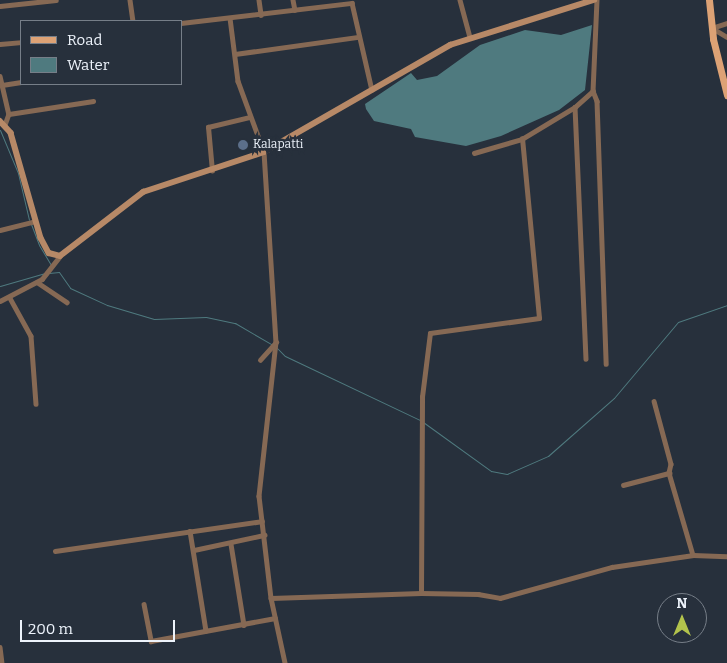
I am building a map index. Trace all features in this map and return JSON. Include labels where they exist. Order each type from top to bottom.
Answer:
[{"type":"main road","points":[[0,121],[6,125],[11,133],[31,222],[49,253],[58,258],[144,192],[212,171],[264,152],[450,45],[595,0]]},
{"type":"main road","points":[[709,0],[712,28],[727,95]]},
{"type":"street","points":[[0,6],[56,0]]},
{"type":"street","points":[[130,0],[132,20]]},
{"type":"street","points":[[259,0],[261,15]]},
{"type":"street","points":[[294,0],[295,10]]},
{"type":"street","points":[[460,0],[470,38]]},
{"type":"street","points":[[595,0],[593,91],[597,101],[606,364]]},
{"type":"street","points":[[182,24],[351,2],[372,90]]},
{"type":"street","points":[[230,18],[238,81],[264,152],[276,342],[259,496],[271,598],[285,663]]},
{"type":"street","points":[[712,28],[727,23]]},
{"type":"street","points":[[712,28],[727,37]]},
{"type":"street","points":[[235,54],[358,37]]},
{"type":"street","points":[[0,44],[20,42]]},
{"type":"street","points":[[0,76],[9,114],[6,125]]},
{"type":"street","points":[[2,85],[20,82]]},
{"type":"street","points":[[474,152],[522,139],[575,107],[593,91]]},
{"type":"street","points":[[9,114],[93,101]]},
{"type":"street","points":[[575,107],[586,359]]},
{"type":"street","points":[[212,171],[208,127],[250,117]]},
{"type":"street","points":[[422,593],[422,409],[430,333],[539,318],[522,139]]},
{"type":"street","points":[[0,230],[31,222]]},
{"type":"street","points":[[0,301],[10,298],[42,279],[58,258]]},
{"type":"street","points":[[37,282],[67,302]]},
{"type":"street","points":[[10,298],[31,336],[36,404]]},
{"type":"street","points":[[260,360],[276,342]]},
{"type":"street","points":[[654,401],[672,464],[669,473],[693,555]]},
{"type":"street","points":[[623,485],[669,473]]},
{"type":"street","points":[[55,552],[262,521]]},
{"type":"street","points":[[190,531],[206,631]]},
{"type":"street","points":[[194,550],[231,544],[264,535]]},
{"type":"street","points":[[231,544],[244,625]]},
{"type":"street","points":[[271,598],[422,593],[478,594],[500,598],[612,567],[693,555],[727,556]]},
{"type":"street","points":[[144,604],[151,642],[275,618]]},
{"type":"street","points":[[0,648],[2,663]]},
{"type":"water","points":[[592,25],[585,90],[559,110],[501,136],[466,146],[415,137],[411,129],[374,121],[366,109],[365,104],[411,73],[417,80],[437,76],[480,45],[525,30],[561,35]]},
{"type":"waterway","points":[[0,130],[18,173],[29,220]]},
{"type":"waterway","points":[[31,224],[39,245],[51,265]]},
{"type":"waterway","points":[[49,273],[59,272],[70,288],[107,305],[154,319],[206,317],[235,323],[271,344]]},
{"type":"waterway","points":[[0,286],[45,273]]},
{"type":"waterway","points":[[423,422],[491,471],[507,474],[548,456],[614,398],[678,322],[727,305]]},
{"type":"waterway","points":[[277,348],[285,356],[420,420]]},
{"type":"place","name":"Kalapatti","points":[[243,145]]}]
